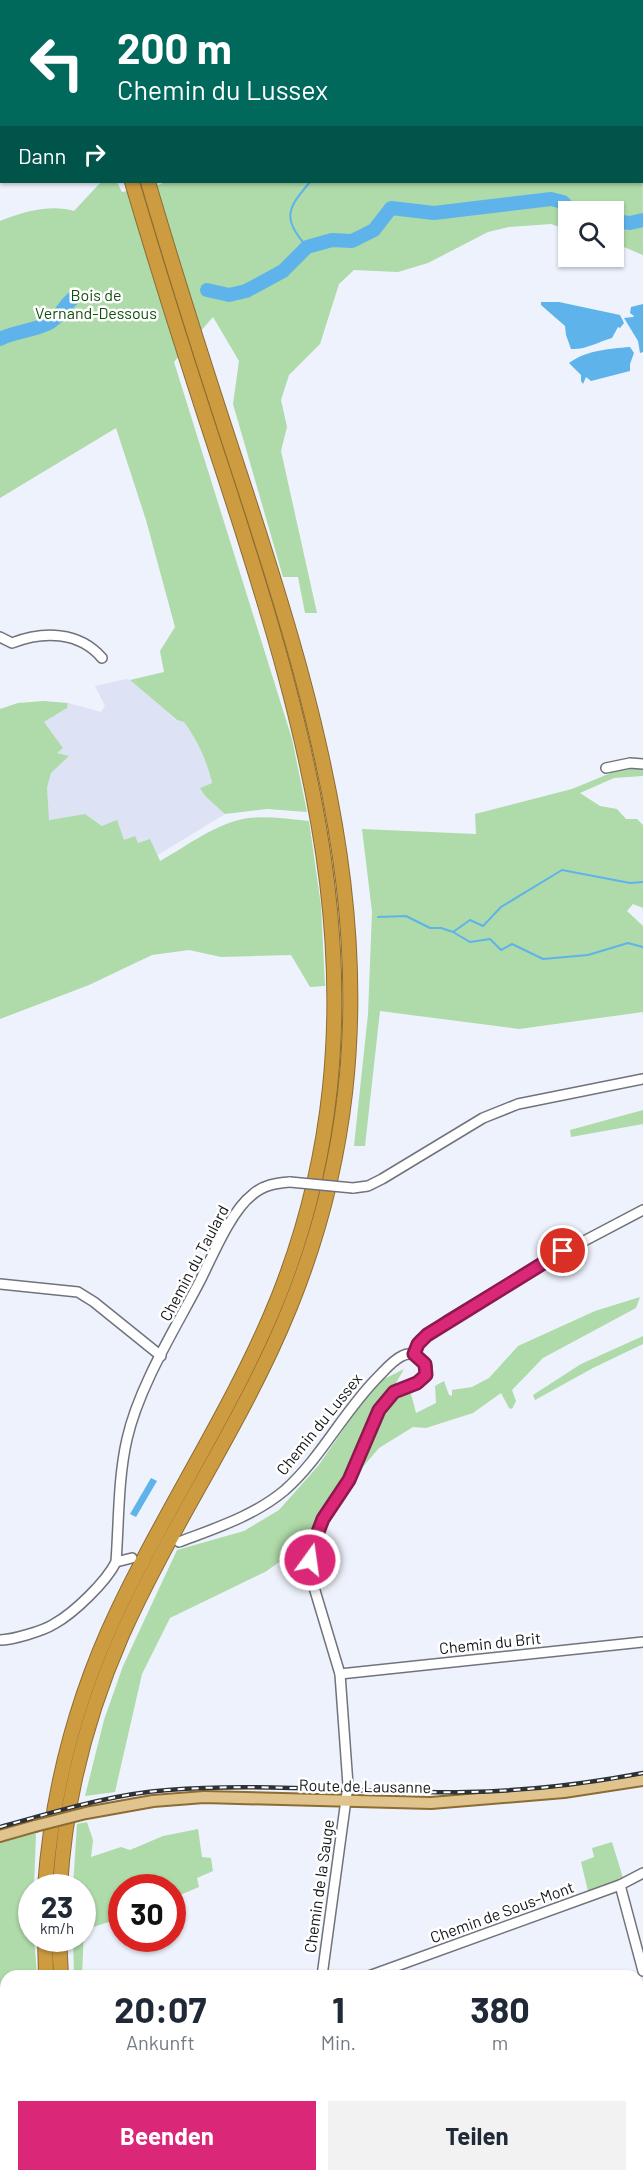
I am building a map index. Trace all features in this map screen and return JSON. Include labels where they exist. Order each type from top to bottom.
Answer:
[{"type":"highway","points":[[46,1874],[51,1827],[63,1763],[92,1670],[128,1588],[251,1359],[292,1260],[310,1199],[326,1125],[332,1072],[336,991],[331,899],[317,806],[300,726],[276,637],[132,183]]},
{"type":"highway","points":[[61,1874],[64,1839],[73,1786],[102,1683],[142,1595],[234,1424],[291,1305],[330,1182],[348,1070],[351,991],[346,898],[333,808],[316,731],[291,633],[199,349],[148,183]]},
{"type":"highway","points":[[45,1952],[46,1970]]},
{"type":"highway","points":[[60,1952],[61,1970]]},
{"type":"main road","name":"Route de Lausanne","points":[[0,1836],[86,1813],[153,1801],[204,1797],[430,1803],[564,1792],[643,1780]]},
{"type":"street","points":[[0,637],[12,643],[32,635],[63,636],[81,641],[95,650],[102,658]]},
{"type":"street","points":[[606,768],[630,763],[643,764]]},
{"type":"street","name":"Chemin du Taulard","points":[[116,1562],[122,1469],[127,1438],[138,1404],[225,1232],[243,1203],[262,1188],[272,1184],[290,1182],[352,1188],[368,1186],[483,1118],[519,1104],[643,1079]]},
{"type":"street","name":"Chemin du Lussex","points":[[179,1542],[250,1513],[285,1490],[374,1381],[401,1356],[414,1354],[420,1340],[448,1320],[548,1260],[643,1210]]},
{"type":"street","points":[[0,1284],[78,1292],[94,1302],[161,1356]]},
{"type":"street","name":"Chemin de la Sauge","points":[[323,1970],[348,1785],[340,1674],[313,1584],[310,1566],[313,1545],[323,1519],[349,1480],[379,1410],[394,1392],[421,1380],[426,1375],[427,1368],[414,1354]]},
{"type":"street","points":[[0,1640],[53,1625],[87,1597],[111,1573],[116,1562],[132,1558]]},
{"type":"street","name":"Chemin du Brit","points":[[340,1674],[643,1642]]},
{"type":"street","name":"Chemin de Sous-Mont","points":[[386,1970],[620,1885],[643,1873]]},
{"type":"street","points":[[620,1885],[638,1936],[643,1970]]},
{"type":"shaded area","points":[[126,679],[176,720],[184,722],[208,765],[212,783],[200,788],[205,796],[225,814],[156,856],[150,839],[137,843],[124,840],[85,814],[48,820],[47,788],[51,773],[69,756],[56,753],[44,722],[67,708],[68,703],[101,712],[105,706],[95,686]]},
{"type":"green space","name":"Bois de Vernand-Dessous","points":[[100,183],[118,183],[122,192],[162,183],[643,183],[643,255],[624,247],[624,201],[558,201],[558,226],[551,224],[509,227],[488,232],[428,263],[398,272],[354,270],[339,284],[320,344],[289,375],[281,400],[287,427],[281,451],[317,613],[305,613],[298,577],[283,577],[233,404],[239,361],[213,317],[174,362],[292,739],[307,812],[267,809],[225,814],[205,796],[200,788],[212,783],[201,751],[184,722],[177,720],[130,680],[164,672],[160,651],[175,627],[146,520],[116,428],[0,498],[0,221],[37,210],[56,208],[74,211]]},
{"type":"green space","points":[[43,701],[68,703],[67,708],[44,722],[63,748],[57,753],[69,756],[51,773],[47,788],[49,820],[85,814],[102,826],[117,820],[124,840],[135,836],[138,843],[150,839],[160,861],[213,830],[236,821],[263,817],[309,821],[321,906],[325,986],[310,987],[291,955],[221,957],[189,950],[152,955],[89,985],[0,1019],[0,709],[18,703]]},
{"type":"green space","points":[[643,768],[643,776],[614,778],[580,793],[600,806],[617,809],[626,819],[637,819],[643,825],[643,908],[633,904],[627,911],[643,926],[643,1012],[519,1029],[380,1011],[365,1146],[354,1146],[368,1014],[372,912],[362,829],[476,834],[475,814],[572,789],[618,770]]},
{"type":"green space","points":[[643,1110],[643,1124],[571,1137],[570,1130]]},
{"type":"green space","points":[[640,1297],[636,1308],[543,1358],[512,1390],[516,1401],[512,1409],[509,1408],[501,1393],[473,1413],[426,1428],[413,1427],[379,1448],[361,1469],[328,1519],[304,1545],[265,1572],[170,1618],[142,1674],[115,1792],[85,1796],[104,1720],[123,1666],[177,1550],[244,1531],[279,1510],[318,1466],[380,1381],[404,1369],[396,1383],[399,1392],[411,1394],[416,1413],[436,1403],[435,1386],[444,1381],[449,1395],[452,1396],[452,1390],[472,1387],[489,1378],[518,1346],[595,1311]]},
{"type":"green space","points":[[643,1336],[643,1344],[535,1400],[533,1395],[581,1364]]},
{"type":"green space","points":[[87,1822],[93,1840],[91,1857],[121,1847],[130,1850],[163,1836],[198,1829],[202,1857],[211,1858],[213,1871],[197,1878],[199,1887],[186,1892],[186,1874],[108,1874],[108,1922],[96,1926],[96,1874],[74,1874],[77,1824]]},
{"type":"green space","points":[[36,1833],[34,1874],[18,1874],[18,1952],[35,1952],[37,1970],[0,1970],[0,1843]]},
{"type":"green space","points":[[612,1842],[623,1878],[588,1891],[581,1862],[594,1857],[592,1848]]},
{"type":"green space","points":[[73,1952],[83,1952],[82,1970],[74,1970]]},
{"type":"water","points":[[541,302],[559,302],[620,315],[624,323],[620,328],[618,327],[612,338],[586,347],[571,349],[565,326],[541,305]]},
{"type":"water","points":[[643,304],[643,352],[640,353],[638,341],[624,318],[634,316],[630,313],[631,307]]},
{"type":"water","points":[[630,347],[634,353],[630,371],[591,381],[586,377],[583,384],[581,375],[569,363],[590,353]]},
{"type":"water","points":[[151,1478],[157,1481],[136,1517],[130,1514]]},
{"type":"waterway","points":[[307,247],[293,228],[290,213],[309,183]]},
{"type":"waterway","points":[[207,290],[229,295],[246,291],[283,271],[307,247],[332,240],[352,241],[374,230],[391,208],[434,213],[551,199],[559,201]]},
{"type":"waterway","points":[[624,222],[643,220]]},
{"type":"waterway","points":[[0,339],[49,323],[75,297]]},
{"type":"waterway","points":[[453,932],[470,920],[483,926],[501,907],[562,870],[630,883],[643,882]]},
{"type":"waterway","points":[[378,917],[406,916],[430,928],[441,928],[453,932],[470,942],[490,939],[501,950],[512,944],[543,959],[588,955],[628,943],[643,947]]},
{"type":"railway","points":[[0,1827],[125,1795],[168,1790],[243,1787],[430,1792],[489,1791],[555,1786],[643,1773]]},
{"type":"route","points":[[310,1560],[323,1519],[349,1480],[384,1402],[394,1392],[417,1383],[426,1375],[425,1364],[414,1354],[420,1340],[448,1320],[563,1251]]}]
